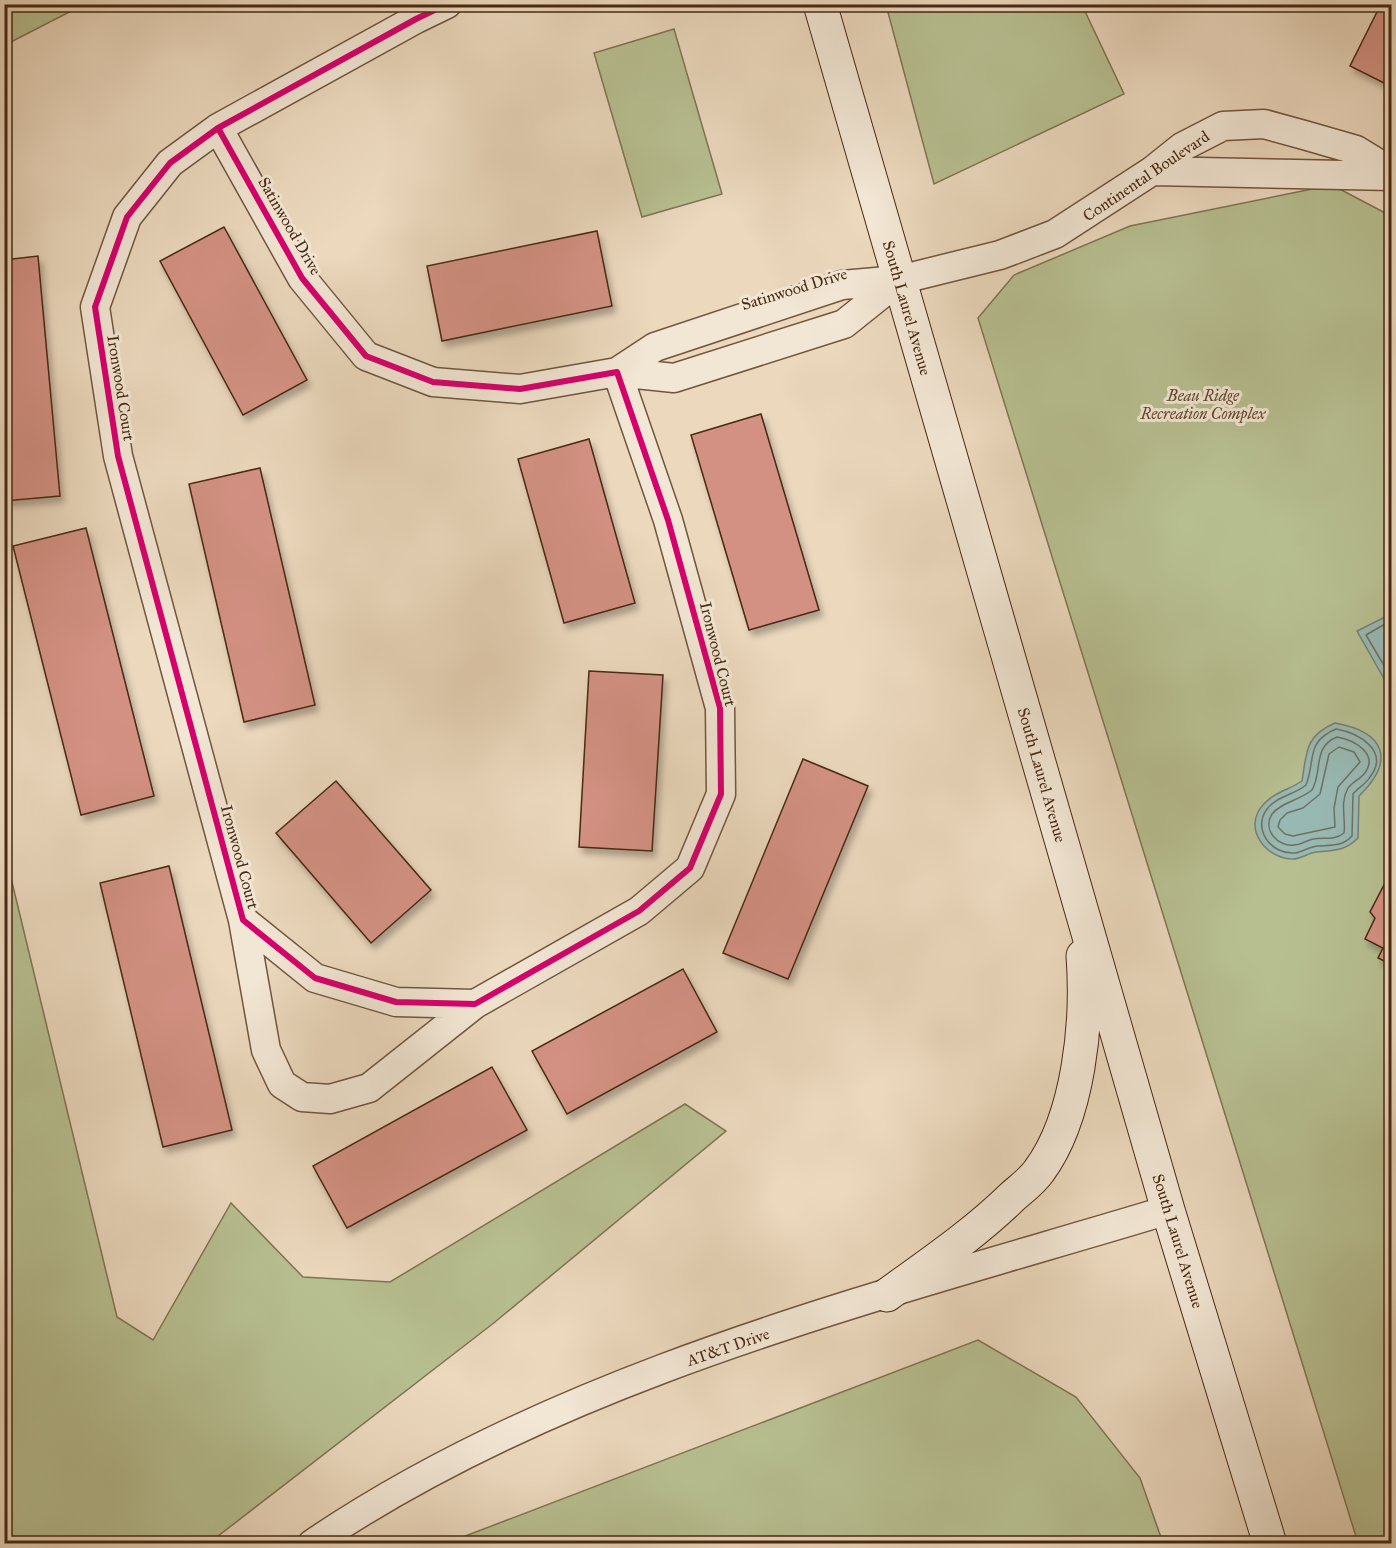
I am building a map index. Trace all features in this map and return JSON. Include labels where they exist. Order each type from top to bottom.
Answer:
[{"type":"main road","name":"South Laurel Avenue","points":[[820,4],[1168,1210],[1270,1544]]},
{"type":"main road","points":[[887,1295],[983,1226],[1038,1171],[1064,1122],[1077,1070],[1083,1020],[1083,966],[1079,904]]},
{"type":"street","name":"Ironwood Court","points":[[447,4],[218,128],[170,164],[127,217],[95,307],[118,456],[243,920],[266,1050],[282,1083],[302,1098],[330,1099],[369,1088],[475,1004],[639,911],[690,868],[720,794],[720,708],[668,520],[617,372]]},
{"type":"street","name":"Continental Boulevard","points":[[899,280],[1000,255],[1055,234],[1152,171],[1182,147],[1223,126],[1264,124],[1356,150],[1392,174]]},
{"type":"street","name":"Satinwood Drive","points":[[218,128],[302,278],[366,356],[433,382],[520,389],[617,372],[674,378],[844,324],[899,280]]},
{"type":"street","points":[[1152,171],[1392,174]]},
{"type":"street","name":"Satinwood Drive","points":[[617,372],[655,347],[842,285],[899,280]]},
{"type":"street","name":"Satinwood Drive","points":[[742,318],[753,353]]},
{"type":"street","name":"Ironwood Court","points":[[243,920],[315,978],[396,1002],[475,1004]]},
{"type":"street","name":"AT&T Drive","points":[[312,1544],[357,1514],[470,1451],[568,1406],[689,1361],[887,1295],[1168,1210]]},
{"type":"green space","points":[[5,4],[83,4],[83,5],[5,45]]},
{"type":"green space","points":[[886,5],[1082,5],[1124,94],[934,184]]},
{"type":"green space","points":[[674,29],[722,194],[642,217],[594,53]]},
{"type":"green space","name":"Beau Ridge Recreation Complex","points":[[1332,185],[1391,216],[1391,1543],[1358,1543],[978,318],[1014,275],[1130,226]]},
{"type":"green space","points":[[4,849],[117,1317],[153,1340],[231,1203],[303,1277],[390,1282],[685,1104],[726,1131],[495,1322],[209,1543],[5,1543]]},
{"type":"green space","points":[[978,1340],[1076,1397],[1140,1478],[1163,1543],[447,1543]]},
{"type":"water","points":[[1391,614],[1391,691],[1357,631]]},
{"type":"water","points":[[1335,723],[1365,733],[1380,749],[1381,759],[1378,771],[1359,796],[1358,838],[1343,848],[1313,853],[1296,859],[1283,858],[1274,854],[1260,841],[1255,823],[1257,814],[1272,797],[1302,781],[1309,746],[1318,733]]},
{"type":"building","points":[[1381,4],[1392,4],[1392,87],[1350,66]]},
{"type":"building","points":[[224,227],[307,380],[243,415],[160,261]]},
{"type":"building","points":[[597,231],[612,306],[442,341],[427,266]]},
{"type":"building","points":[[38,256],[60,496],[4,501],[4,260]]},
{"type":"building","points":[[761,414],[819,610],[749,630],[691,435]]},
{"type":"building","points":[[589,439],[635,603],[564,623],[518,459]]},
{"type":"building","points":[[260,468],[315,705],[244,722],[189,484]]},
{"type":"building","points":[[86,528],[154,796],[81,815],[13,546]]},
{"type":"building","points":[[589,671],[663,675],[652,851],[579,847]]},
{"type":"building","points":[[803,759],[868,786],[788,979],[723,953]]},
{"type":"building","points":[[336,781],[431,890],[371,943],[276,833]]},
{"type":"building","points":[[169,866],[232,1130],[163,1147],[100,883]]},
{"type":"building","points":[[1385,883],[1392,886],[1392,965],[1378,958],[1383,948],[1365,939],[1375,918],[1370,912]]},
{"type":"building","points":[[1392,966],[1392,980],[1386,978]]},
{"type":"building","points":[[683,969],[717,1032],[567,1114],[532,1051]]},
{"type":"building","points":[[492,1067],[527,1130],[347,1228],[313,1166]]},
{"type":"cycle path","points":[[218,128],[302,278],[366,356],[433,382],[520,389],[617,372],[668,520],[720,708],[721,794],[690,868],[639,911],[475,1004],[396,1002],[315,978],[243,920],[118,456],[95,307],[127,217],[170,163],[218,128],[447,4]]}]
